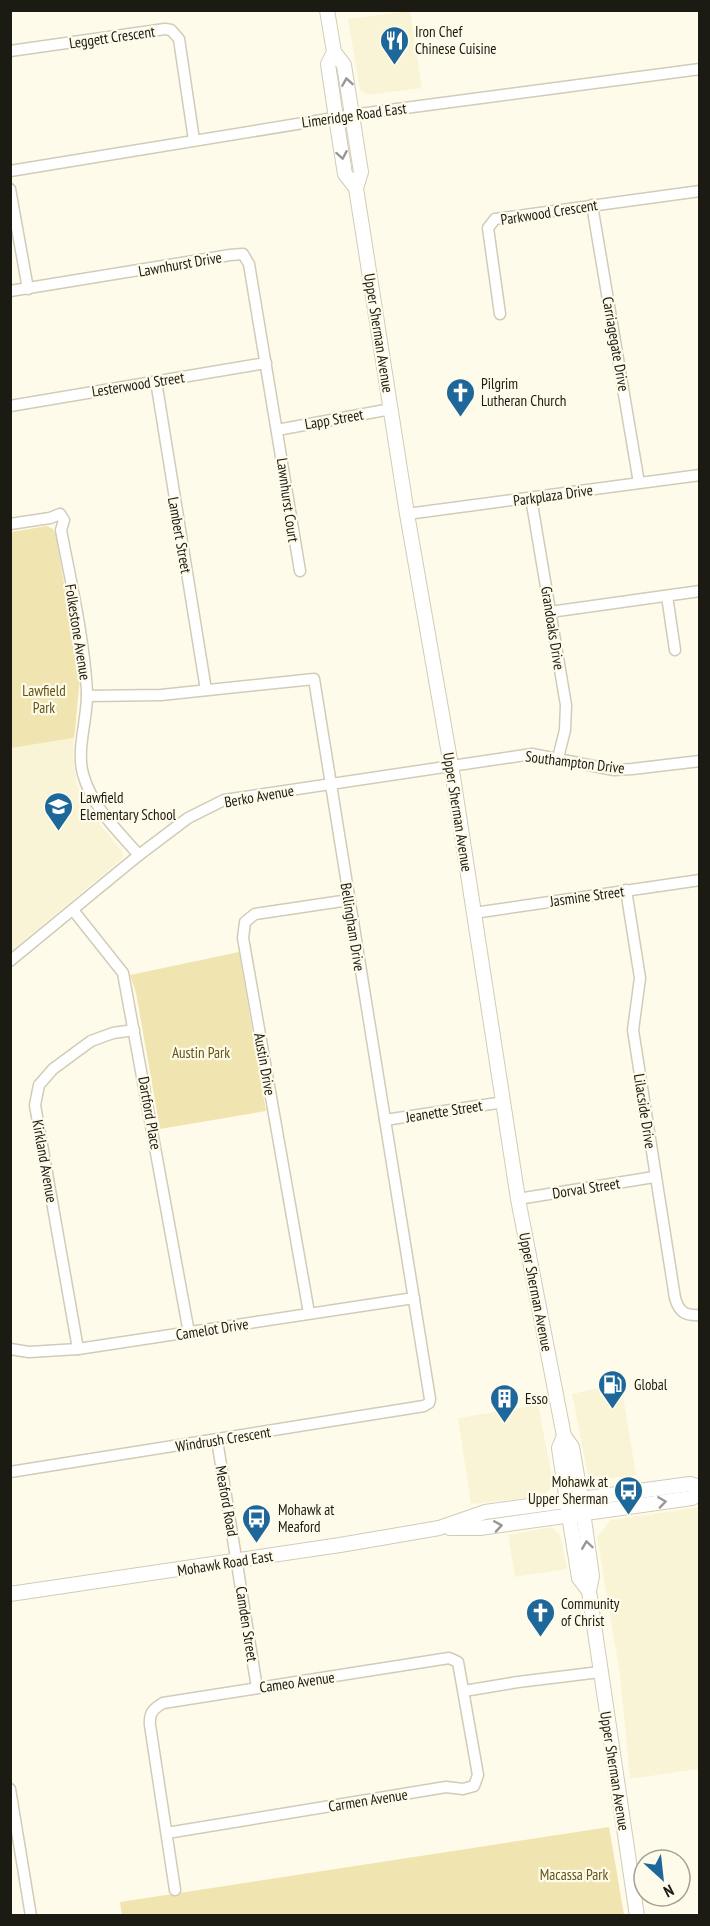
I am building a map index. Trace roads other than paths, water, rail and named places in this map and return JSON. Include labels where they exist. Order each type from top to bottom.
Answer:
[{"type":"main road","name":"Upper Sherman Avenue","points":[[327,10],[334,52],[344,65],[361,172],[356,188],[407,514],[451,767],[518,1199],[564,1436],[572,1447],[581,1498],[592,1576],[589,1591],[637,1916]]},
{"type":"main road","name":"Upper Sherman Avenue","points":[[334,52],[328,64],[345,174],[356,188]]},
{"type":"main road","name":"Upper Sherman Avenue","points":[[564,1436],[559,1449],[566,1500],[579,1578],[589,1591]]},
{"type":"main road","name":"Mohawk Road East","points":[[439,1528],[485,1512],[690,1484],[699,1487]]},
{"type":"main road","name":"Mohawk Road East","points":[[10,1594],[237,1561],[439,1528],[480,1528],[583,1514],[692,1498],[699,1493]]},
{"type":"street","name":"Leggett Crescent","points":[[10,51],[165,29],[173,31],[179,39],[194,140]]},
{"type":"street","name":"Limeridge Road East","points":[[10,171],[352,115],[699,69]]},
{"type":"street","points":[[10,189],[28,289]]},
{"type":"street","name":"Parkwood Crescent","points":[[500,314],[488,228],[491,222],[502,217],[699,191]]},
{"type":"street","name":"Carriagegate Drive","points":[[592,205],[639,483]]},
{"type":"street","name":"Lawnhurst Drive","points":[[10,291],[230,255],[243,255],[249,264],[277,430]]},
{"type":"street","name":"Lesterwood Street","points":[[10,406],[266,363]]},
{"type":"street","name":"Lambert Street","points":[[156,381],[206,690]]},
{"type":"street","name":"Lapp Street","points":[[277,430],[392,409]]},
{"type":"street","name":"Lawnhurst Court","points":[[277,430],[300,571]]},
{"type":"street","name":"Parkplaza Drive","points":[[407,514],[699,475]]},
{"type":"street","name":"Grandoaks Drive","points":[[531,498],[566,705],[565,730],[558,758]]},
{"type":"street","name":"Folkestone Avenue","points":[[10,524],[50,518],[60,514],[64,520],[62,530],[85,665],[87,696],[82,770],[88,790],[97,806],[139,855]]},
{"type":"street","points":[[550,612],[699,591]]},
{"type":"street","points":[[667,596],[675,650]]},
{"type":"street","name":"Bellingham Drive","points":[[87,696],[161,695],[314,679],[430,1399]]},
{"type":"street","name":"Southampton Drive","points":[[451,767],[532,754],[614,770],[699,761]]},
{"type":"street","name":"Berko Avenue","points":[[10,961],[139,855],[188,818],[224,800],[451,767]]},
{"type":"street","name":"Jasmine Street","points":[[474,913],[699,880]]},
{"type":"street","name":"Lilacside Drive","points":[[626,890],[640,978],[633,1030],[654,1177],[676,1305],[685,1314],[699,1315]]},
{"type":"street","name":"Austin Drive","points":[[309,1313],[243,938],[245,922],[255,914],[349,900]]},
{"type":"street","name":"Dartford Place","points":[[73,910],[123,973],[189,1333]]},
{"type":"street","name":"Kirkland Avenue","points":[[78,1349],[35,1105],[39,1084],[53,1069],[91,1041],[113,1033],[134,1030]]},
{"type":"street","name":"Jeanette Street","points":[[385,1120],[504,1102]]},
{"type":"street","name":"Dorval Street","points":[[518,1199],[654,1177]]},
{"type":"street","name":"Camelot Drive","points":[[10,1349],[29,1352],[78,1349],[414,1298]]},
{"type":"street","name":"Windrush Crescent","points":[[10,1472],[424,1407],[430,1399]]},
{"type":"street","name":"Meaford Road","points":[[217,1440],[237,1561]]},
{"type":"street","name":"Camden Street","points":[[237,1561],[257,1688]]},
{"type":"street","name":"Cameo Avenue","points":[[175,1890],[149,1716],[154,1708],[163,1703],[449,1658],[458,1662],[464,1691]]},
{"type":"street","points":[[464,1691],[600,1672]]},
{"type":"street","name":"Carmen Avenue","points":[[167,1833],[446,1787],[464,1789],[474,1786],[478,1775],[464,1691]]},
{"type":"street","points":[[10,1789],[31,1916]]},
{"type":"place","name":"Iron Chef Chinese Cuisine","points":[[394,66]]},
{"type":"place","name":"Pilgrim Lutheran Church","points":[[460,418]]},
{"type":"place","name":"Lawfield Elementary School","points":[[59,832]]},
{"type":"place","name":"Global","points":[[613,1410]]},
{"type":"place","name":"Esso","points":[[504,1424]]},
{"type":"place","name":"Mohawk at Upper Sherman","points":[[629,1516]]},
{"type":"place","name":"Mohawk at Meaford","points":[[257,1544]]},
{"type":"place","name":"Community of Christ","points":[[540,1638]]},
{"type":"park label","name":"Lawfield Park","points":[[44,698]]},
{"type":"park label","name":"Austin Park","points":[[201,1052]]},
{"type":"park label","name":"Macassa Park","points":[[574,1874]]}]
